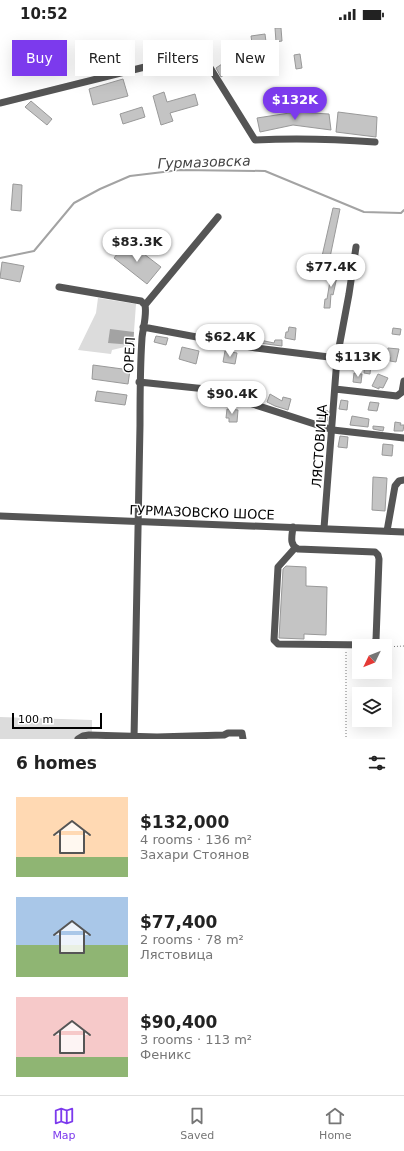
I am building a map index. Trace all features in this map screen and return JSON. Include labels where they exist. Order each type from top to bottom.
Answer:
[{"type":"street","points":[[0,103],[201,53],[255,140],[320,138],[375,142]]},
{"type":"street","points":[[59,287],[141,301],[145,305],[218,217]]},
{"type":"street","name":"ЛЯСТОВИЦА","points":[[324,528],[333,430],[337,358],[356,247]]},
{"type":"street","name":"ОРЕЛ","points":[[134,738],[140,425],[139,382],[143,327],[146,310],[145,305]]},
{"type":"street","points":[[143,327],[256,348],[337,358]]},
{"type":"street","points":[[335,390],[397,396],[402,392],[404,381]]},
{"type":"street","points":[[139,382],[206,389],[333,430],[404,438]]},
{"type":"street","points":[[387,531],[395,486],[399,481],[404,480]]},
{"type":"street","name":"ГУРМАЗОВСКО ШОСЕ","points":[[0,516],[404,532]]},
{"type":"street","points":[[293,527],[292,544],[295,548]]},
{"type":"street","points":[[295,548],[375,552],[378,555],[376,640],[373,644],[278,644],[275,642],[278,566],[295,548]]},
{"type":"street","points":[[83,738],[134,738],[242,733],[243,739]]},
{"type":"path","points":[[392,647],[404,646]]},
{"type":"path","points":[[346,649],[346,739]]},
{"type":"shaded area","points":[[98,298],[136,304],[133,345],[112,350],[111,354],[78,350],[96,313]]},
{"type":"shaded area","points":[[110,329],[134,332],[133,345],[108,343]]},
{"type":"shaded area","points":[[0,717],[92,720],[92,734],[85,735],[89,739],[0,739]]},
{"type":"building","points":[[275,28],[281,28],[282,41],[276,40]]},
{"type":"building","points":[[265,34],[266,40],[252,40],[251,36]]},
{"type":"building","points":[[300,54],[302,68],[296,69],[294,55]]},
{"type":"building","points":[[221,65],[221,76],[222,76],[221,77],[216,68]]},
{"type":"building","points":[[123,79],[128,96],[93,105],[89,89]]},
{"type":"building","points":[[164,92],[167,102],[195,94],[198,105],[170,113],[173,121],[161,125],[153,96]]},
{"type":"building","points":[[31,101],[52,119],[47,125],[25,107]]},
{"type":"building","points":[[142,107],[145,117],[123,124],[120,114]]},
{"type":"building","points":[[296,112],[329,114],[331,130],[293,125],[260,132],[257,118]]},
{"type":"building","points":[[338,112],[377,117],[376,137],[336,132]]},
{"type":"building","points":[[13,184],[22,185],[21,211],[11,210]]},
{"type":"building","points":[[333,208],[340,209],[328,267],[320,265]]},
{"type":"building","points":[[127,241],[161,267],[147,284],[114,258]]},
{"type":"building","points":[[2,262],[24,266],[20,282],[0,278]]},
{"type":"building","points":[[330,271],[338,272],[333,295],[331,294],[330,308],[324,308],[330,281]]},
{"type":"building","points":[[289,327],[296,328],[295,340],[285,338]]},
{"type":"building","points":[[393,328],[401,329],[400,335],[392,334]]},
{"type":"building","points":[[156,336],[168,338],[166,345],[154,342]]},
{"type":"building","points":[[245,336],[253,338],[252,342],[244,341]]},
{"type":"building","points":[[260,340],[274,343],[275,340],[282,340],[282,346],[259,343]]},
{"type":"building","points":[[356,346],[365,347],[364,356],[355,355]]},
{"type":"building","points":[[182,347],[199,351],[196,364],[179,359]]},
{"type":"building","points":[[388,348],[399,349],[396,362],[390,361],[390,357],[387,357]]},
{"type":"building","points":[[225,351],[237,353],[235,364],[223,362]]},
{"type":"building","points":[[365,362],[371,363],[370,374],[364,373]]},
{"type":"building","points":[[93,365],[130,370],[128,384],[92,379]]},
{"type":"building","points":[[354,373],[362,374],[361,383],[353,382]]},
{"type":"building","points":[[378,374],[388,378],[383,388],[379,387],[379,389],[372,386]]},
{"type":"building","points":[[236,383],[245,384],[244,393],[236,392]]},
{"type":"building","points":[[97,391],[127,395],[125,405],[95,401]]},
{"type":"building","points":[[270,394],[282,401],[283,397],[291,399],[288,410],[267,402]]},
{"type":"building","points":[[341,400],[348,401],[347,410],[339,409]]},
{"type":"building","points":[[370,402],[379,403],[377,411],[368,410]]},
{"type":"building","points":[[227,409],[238,410],[237,422],[229,422],[229,418],[226,418]]},
{"type":"building","points":[[322,409],[328,411],[327,421],[319,419]]},
{"type":"building","points":[[352,416],[369,419],[368,427],[350,425]]},
{"type":"building","points":[[395,422],[401,423],[400,425],[404,425],[403,431],[394,431]]},
{"type":"building","points":[[373,426],[384,427],[383,431],[373,429]]},
{"type":"building","points":[[340,436],[348,437],[347,448],[338,447]]},
{"type":"building","points":[[383,444],[393,445],[392,456],[382,455]]},
{"type":"building","points":[[373,477],[387,478],[385,511],[372,510]]},
{"type":"building","points":[[286,566],[306,567],[306,586],[327,587],[326,635],[304,634],[304,639],[279,638],[283,569]]},
{"type":"waterway","name":"Гурмазовска","points":[[0,258],[34,251],[74,203],[100,189],[130,176],[180,170],[265,171],[364,212],[401,213],[404,210]]}]
